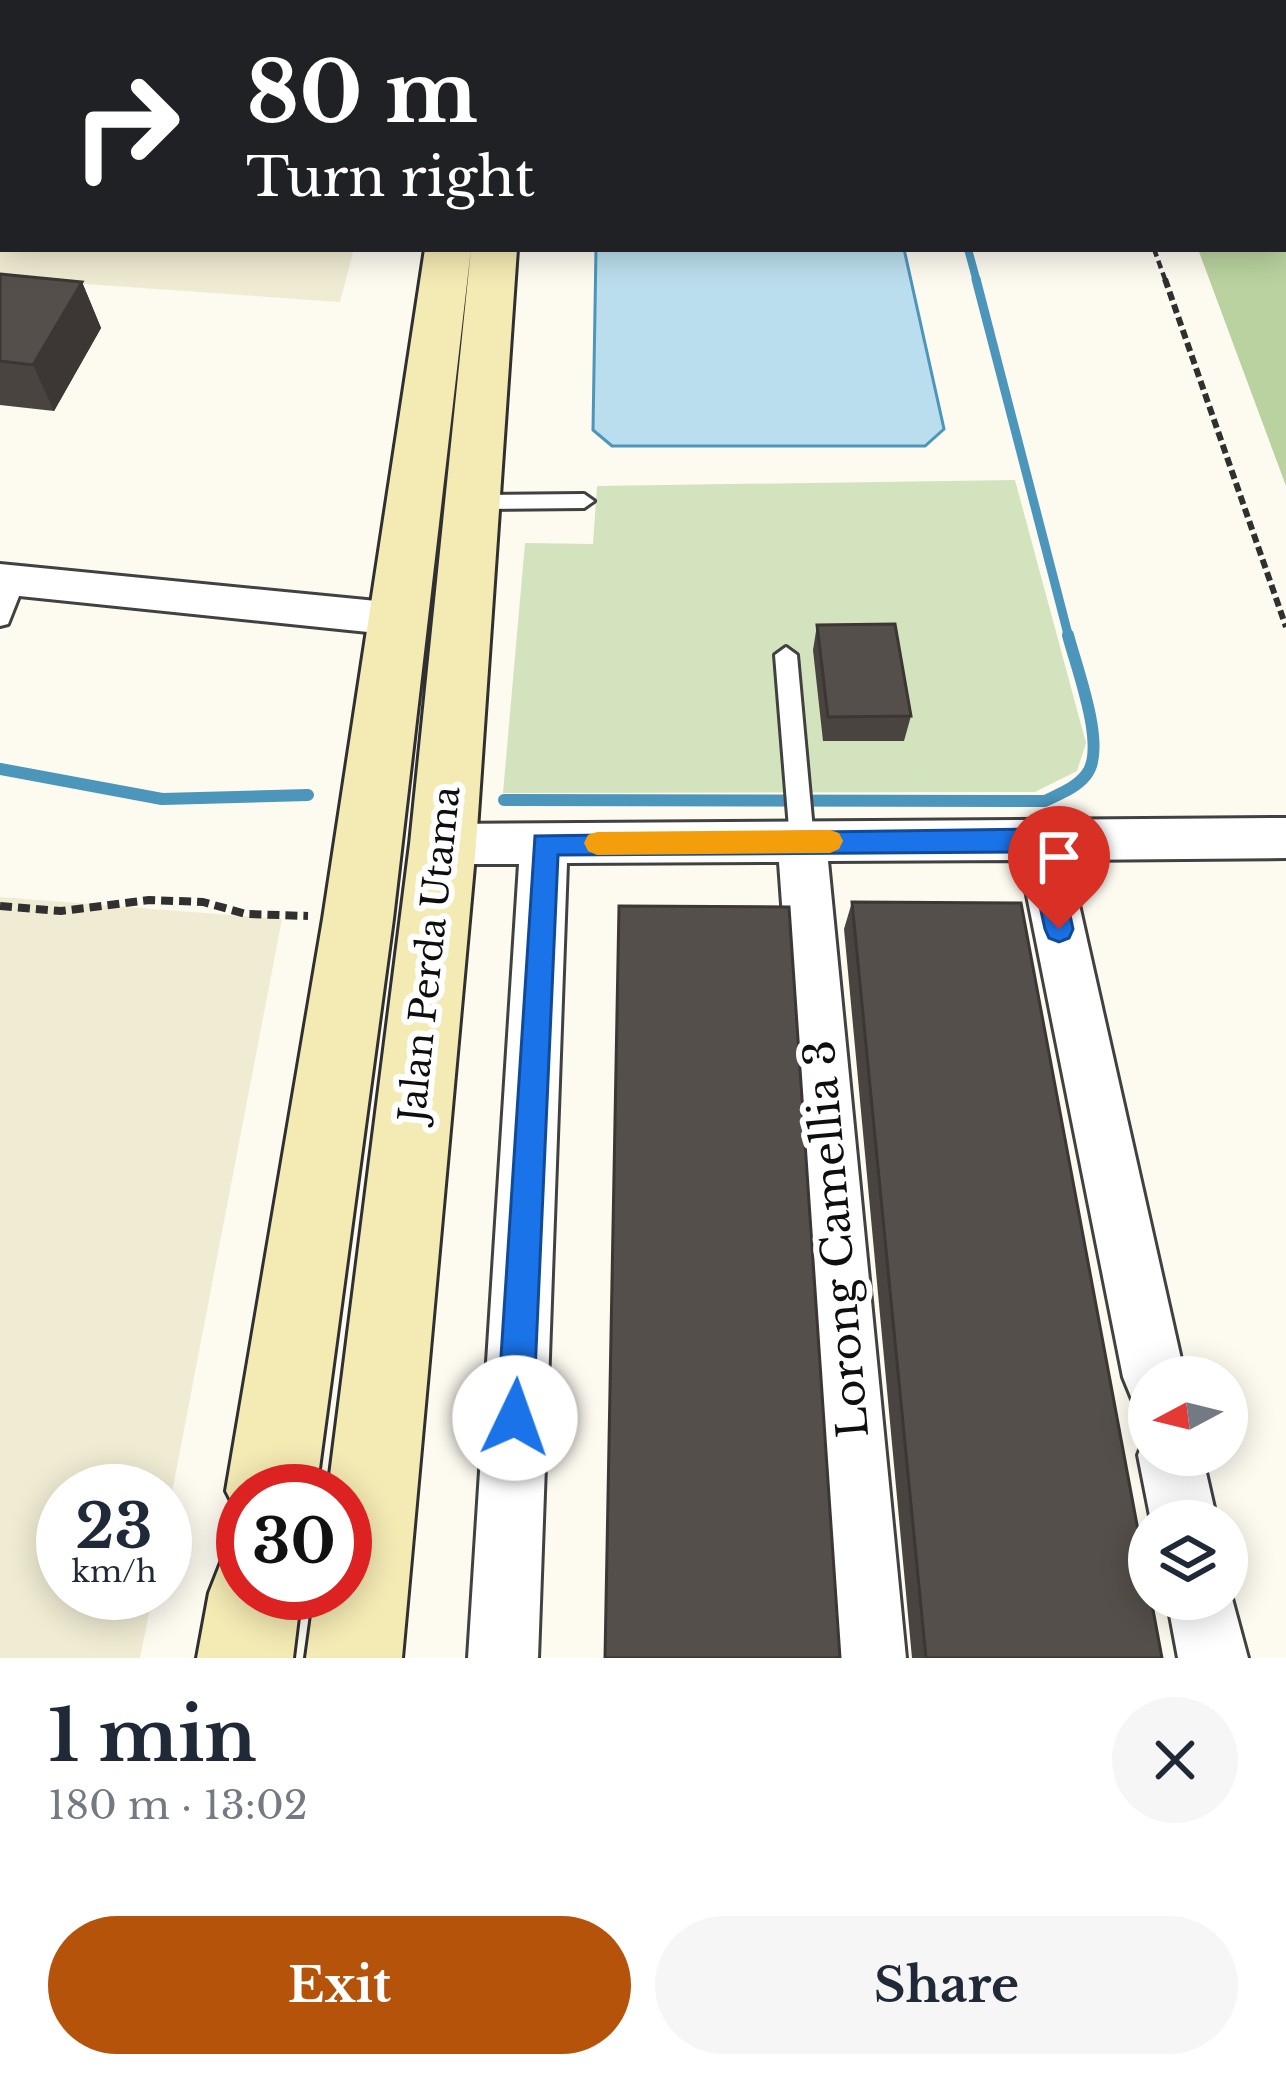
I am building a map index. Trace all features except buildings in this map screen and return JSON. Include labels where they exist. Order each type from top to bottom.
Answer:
[{"type":"street","name":"Jalan Perda Utama","points":[[275,1464],[358,920],[448,252]]},
{"type":"street","name":"Jalan Perda Utama","points":[[354,1658],[442,844],[494,252]]},
{"type":"street","points":[[5,593],[398,619],[433,596],[471,530]]},
{"type":"street","points":[[398,619],[430,648],[454,689]]},
{"type":"street","points":[[442,844],[544,844],[800,817],[1040,840],[1286,838]]},
{"type":"street","name":"Lorong Camellia 3","points":[[800,817],[872,1658]]},
{"type":"street","points":[[1040,840],[1150,1356]]},
{"type":"street","points":[[503,1658],[544,844]]},
{"type":"street","points":[[245,1658],[251,1620]]},
{"type":"street","points":[[1206,1620],[1214,1658]]},
{"type":"lane","points":[[471,530],[584,501]]},
{"type":"lane","points":[[786,655],[800,817]]},
{"type":"path","points":[[1155,252],[1286,627]]},
{"type":"path","points":[[0,906],[61,911],[149,900],[203,902],[246,914],[358,920]]},
{"type":"shaded area","points":[[0,252],[353,252],[340,302],[0,278]]},
{"type":"shaded area","points":[[0,897],[282,919],[177,1464],[36,1464],[36,1620],[148,1620],[140,1658],[0,1658]]},
{"type":"green space","points":[[1199,252],[1286,252],[1286,486]]},
{"type":"green space","points":[[1015,480],[1086,743],[1077,771],[1035,792],[503,793],[525,543],[593,544],[597,486]]},
{"type":"water","points":[[596,252],[905,252],[944,429],[925,446],[612,446],[593,430]]},
{"type":"waterway","points":[[969,252],[977,282]]},
{"type":"waterway","points":[[976,279],[1069,638]]},
{"type":"waterway","points":[[504,800],[1045,801],[1077,784],[1092,763],[1092,728],[1068,635]]},
{"type":"waterway","points":[[0,769],[162,799],[308,795]]},
{"type":"slow traffic","points":[[597,843],[830,841]]},
{"type":"route","points":[[515,1418],[544,844],[1040,840],[1059,929]]}]
